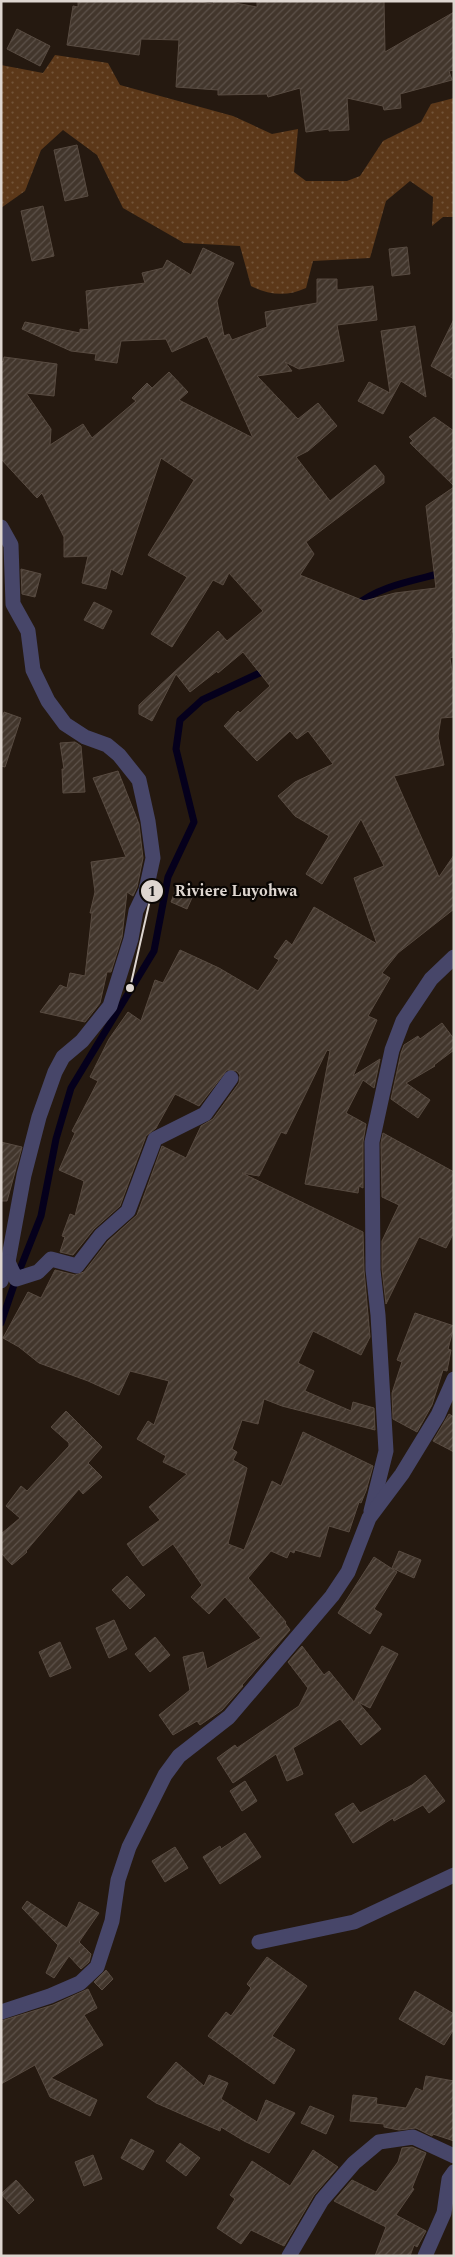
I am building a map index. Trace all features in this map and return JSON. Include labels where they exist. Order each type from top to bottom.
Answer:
[{"type":"street","points":[[1,527],[11,545],[12,604],[28,632],[33,670],[48,701],[65,724],[85,737],[107,745],[119,755],[139,780],[148,821],[153,858],[146,890],[136,911],[131,939],[110,1006],[82,1041],[63,1057],[55,1072],[39,1118],[24,1175],[8,1262],[1,1281]]},
{"type":"street","points":[[1,2012],[50,1996],[80,1983],[97,1967],[112,1921],[118,1880],[129,1847],[165,1775],[179,1756],[228,1716],[332,1596],[348,1572],[369,1518],[386,1451],[378,1315],[373,1270],[372,1142],[392,1050],[402,1020],[431,979],[454,957]]},
{"type":"street","points":[[8,1262],[16,1279],[38,1272],[51,1259],[77,1266],[101,1235],[128,1210],[155,1139],[204,1114],[231,1078]]},
{"type":"street","points":[[369,1518],[407,1466],[438,1415],[454,1379]]},
{"type":"street","points":[[259,1942],[354,1922],[454,1875]]},
{"type":"street","points":[[289,2256],[322,2200],[354,2163],[379,2142],[414,2137],[454,2156]]},
{"type":"street","points":[[425,2256],[444,2213],[449,2179],[454,2172]]},
{"type":"shaded area","points":[[55,55],[108,63],[120,85],[233,116],[272,134],[298,129],[294,172],[306,181],[347,181],[360,176],[383,141],[421,122],[431,104],[454,98],[454,217],[443,217],[432,226],[433,197],[410,181],[386,201],[370,258],[313,261],[306,288],[292,293],[278,294],[251,286],[240,246],[184,243],[123,208],[97,155],[63,130],[41,150],[25,191],[1,208],[1,65],[43,73]]},
{"type":"building","points":[[78,1],[192,1],[213,4],[214,1],[224,1],[257,7],[257,1],[384,1],[385,52],[454,12],[454,70],[449,71],[452,80],[400,94],[401,108],[384,110],[383,106],[347,98],[349,130],[329,131],[329,129],[306,132],[300,88],[268,97],[267,94],[218,95],[218,90],[176,87],[179,40],[141,39],[139,55],[67,45],[73,6],[78,7]]},
{"type":"building","points":[[17,29],[50,46],[40,66],[7,49]]},
{"type":"building","points":[[77,145],[88,196],[65,201],[54,150]]},
{"type":"building","points":[[43,206],[54,256],[32,261],[21,211]]},
{"type":"building","points":[[407,247],[410,274],[392,276],[389,249]]},
{"type":"building","points":[[203,248],[234,263],[217,301],[224,336],[229,334],[232,340],[267,327],[265,312],[317,303],[317,279],[337,279],[337,290],[373,286],[377,320],[337,325],[344,361],[299,369],[285,362],[292,371],[257,376],[298,419],[318,403],[337,426],[308,451],[296,457],[330,501],[375,465],[384,476],[384,483],[306,542],[314,554],[300,575],[364,601],[395,593],[436,588],[426,506],[454,487],[454,632],[451,632],[454,657],[450,658],[454,683],[454,717],[441,718],[438,736],[444,765],[394,776],[439,877],[454,855],[454,909],[398,953],[382,973],[390,978],[368,1016],[377,1020],[353,1076],[380,1059],[374,1088],[363,1080],[346,1113],[366,1124],[363,1142],[363,1188],[359,1186],[358,1193],[305,1184],[330,1051],[327,1050],[286,1134],[281,1132],[259,1176],[242,1173],[363,1232],[364,1270],[370,1337],[361,1355],[313,1331],[298,1363],[314,1371],[305,1391],[351,1411],[353,1402],[374,1408],[375,1430],[282,1406],[264,1399],[258,1424],[242,1420],[232,1449],[237,1452],[233,1460],[247,1468],[228,1544],[244,1550],[272,1481],[281,1486],[303,1432],[373,1466],[366,1491],[361,1503],[359,1502],[349,1532],[329,1526],[320,1557],[295,1550],[294,1553],[290,1551],[287,1558],[271,1551],[248,1578],[286,1622],[290,1630],[222,1710],[200,1725],[197,1721],[173,1735],[159,1715],[190,1690],[183,1657],[203,1652],[207,1669],[261,1638],[225,1597],[209,1614],[191,1597],[202,1585],[173,1544],[143,1566],[127,1544],[160,1520],[149,1507],[187,1474],[163,1462],[166,1456],[137,1439],[148,1421],[154,1425],[169,1381],[130,1371],[119,1395],[39,1363],[19,1347],[3,1338],[28,1292],[41,1298],[55,1270],[75,1275],[84,1272],[108,1241],[137,1215],[162,1146],[186,1158],[201,1126],[213,1119],[239,1083],[240,1075],[237,1071],[227,1070],[199,1106],[175,1094],[156,1128],[146,1136],[120,1206],[94,1229],[73,1255],[60,1252],[65,1237],[62,1236],[70,1214],[75,1216],[84,1181],[59,1170],[75,1133],[72,1131],[98,1081],[90,1077],[109,1039],[128,1012],[141,1021],[155,980],[163,983],[180,950],[219,968],[258,991],[279,960],[274,957],[286,940],[292,945],[314,907],[377,944],[354,878],[384,866],[361,819],[322,884],[306,874],[329,836],[295,816],[278,796],[295,782],[333,764],[308,731],[297,739],[290,731],[257,761],[224,726],[238,711],[240,713],[270,686],[243,652],[218,673],[217,671],[190,692],[176,674],[152,721],[139,714],[139,705],[218,631],[227,641],[263,611],[229,573],[223,585],[213,580],[172,647],[151,634],[187,577],[148,555],[194,480],[161,458],[122,575],[111,569],[106,589],[82,583],[88,556],[64,557],[64,537],[42,493],[37,498],[1,459],[1,360],[3,362],[4,357],[57,364],[54,396],[26,393],[51,429],[50,445],[83,424],[92,438],[136,401],[132,398],[147,383],[152,388],[169,372],[188,392],[179,400],[253,438],[207,336],[172,352],[166,339],[121,341],[117,363],[95,360],[96,354],[71,351],[22,329],[25,322],[80,333],[80,329],[89,330],[86,291],[145,283],[142,273],[163,268],[167,260],[191,275]]},
{"type":"building","points":[[454,319],[454,379],[431,366]]},
{"type":"building","points":[[415,326],[426,397],[401,381],[383,414],[358,401],[369,382],[390,393],[381,331]]},
{"type":"building","points":[[434,417],[454,431],[454,486],[410,443],[413,441],[409,437]]},
{"type":"building","points":[[21,569],[41,574],[35,597],[22,594]]},
{"type":"building","points":[[94,602],[112,611],[103,629],[84,620]]},
{"type":"building","points":[[4,712],[21,718],[5,767],[1,766],[1,722]]},
{"type":"building","points":[[75,742],[81,746],[85,792],[63,793],[62,769],[64,769],[60,743]]},
{"type":"building","points":[[118,771],[139,824],[143,858],[137,887],[133,896],[127,892],[122,937],[111,972],[107,972],[100,1003],[85,1022],[40,1012],[60,985],[67,988],[70,973],[85,976],[92,913],[90,913],[95,892],[91,862],[126,857],[93,778]]},
{"type":"building","points":[[178,884],[195,891],[187,909],[171,902]]},
{"type":"building","points":[[442,1023],[454,1039],[454,1050],[435,1066],[406,1083],[430,1100],[418,1118],[391,1099],[401,1053],[404,1045],[418,1036],[420,1039]]},
{"type":"building","points":[[383,1133],[454,1172],[454,1232],[446,1248],[419,1237],[386,1304],[382,1269],[382,1241],[399,1205],[382,1197],[381,1143]]},
{"type":"building","points":[[1,1142],[22,1147],[7,1201],[1,1201]]},
{"type":"building","points":[[415,1313],[454,1326],[448,1349],[451,1350],[447,1371],[443,1370],[432,1405],[417,1432],[393,1419],[392,1393],[402,1362],[397,1360]]},
{"type":"building","points":[[66,1411],[102,1447],[88,1463],[102,1477],[83,1494],[79,1489],[27,1552],[12,1565],[1,1553],[1,1534],[20,1518],[6,1506],[21,1486],[27,1491],[69,1446],[69,1443],[51,1427]]},
{"type":"building","points":[[449,1414],[454,1417],[454,1452],[433,1441]]},
{"type":"building","points":[[399,1551],[421,1560],[414,1578],[392,1568]]},
{"type":"building","points":[[374,1557],[397,1572],[374,1609],[382,1614],[370,1634],[338,1613]]},
{"type":"building","points":[[127,1576],[145,1595],[130,1609],[112,1590]]},
{"type":"building","points":[[114,1620],[127,1649],[109,1658],[96,1628]]},
{"type":"building","points":[[155,1637],[170,1655],[150,1672],[135,1654]]},
{"type":"building","points":[[60,1642],[71,1668],[50,1677],[39,1652]]},
{"type":"building","points":[[302,1646],[324,1675],[329,1671],[354,1702],[382,1646],[398,1654],[370,1708],[358,1702],[381,1729],[361,1745],[340,1719],[293,1748],[303,1774],[287,1781],[276,1754],[233,1783],[217,1758],[235,1745],[237,1748],[299,1706],[308,1688],[288,1662]]},
{"type":"building","points":[[425,1775],[445,1801],[429,1813],[423,1805],[394,1821],[393,1818],[353,1843],[335,1814],[353,1803],[360,1813],[412,1785]]},
{"type":"building","points":[[245,1781],[257,1801],[242,1811],[230,1791]]},
{"type":"building","points":[[245,1833],[261,1857],[220,1884],[203,1857],[220,1846],[221,1849]]},
{"type":"building","points":[[175,1847],[188,1868],[165,1882],[152,1861]]},
{"type":"building","points":[[27,1901],[67,1928],[79,1902],[99,1913],[79,1942],[91,1954],[89,1962],[81,1969],[69,1956],[54,1978],[46,1973],[58,1945],[22,1908]]},
{"type":"building","points":[[267,1957],[307,1986],[272,2036],[295,2050],[274,2084],[208,2036],[226,2012],[231,2016],[251,1988],[247,1984]]},
{"type":"building","points":[[106,1970],[113,1979],[102,1990],[94,1982]]},
{"type":"building","points":[[88,1989],[97,2008],[84,2015],[103,2045],[51,2078],[97,2100],[90,2116],[50,2097],[35,2065],[1,2084],[1,2021],[53,2005]]},
{"type":"building","points":[[415,1991],[454,2014],[454,2029],[444,2045],[399,2019]]},
{"type":"building","points":[[176,2062],[204,2086],[209,2075],[228,2083],[221,2099],[257,2122],[266,2100],[295,2113],[269,2153],[221,2127],[220,2131],[156,2103],[147,2097]]},
{"type":"building","points":[[426,2076],[454,2081],[454,2141],[433,2134],[432,2136],[416,2128],[399,2130],[384,2127],[384,2124],[350,2121],[353,2095],[377,2098],[376,2104],[406,2108],[416,2088],[423,2091]]},
{"type":"building","points":[[310,2106],[334,2116],[326,2134],[301,2123]]},
{"type":"building","points":[[131,2139],[154,2151],[143,2170],[121,2158]]},
{"type":"building","points":[[180,2143],[200,2158],[186,2176],[166,2161]]},
{"type":"building","points":[[412,2147],[426,2153],[412,2188],[414,2189],[396,2215],[426,2231],[417,2247],[414,2245],[410,2256],[375,2256],[386,2227],[334,2201],[352,2180],[376,2192],[398,2162],[402,2148]]},
{"type":"building","points":[[313,2150],[338,2167],[314,2195],[284,2246],[251,2230],[241,2244],[217,2228],[235,2199],[230,2195],[252,2161],[290,2186]]},
{"type":"building","points":[[93,2155],[102,2179],[84,2186],[75,2162]]},
{"type":"building","points":[[16,2180],[34,2200],[19,2214],[1,2194]]},
{"type":"waterway","points":[[355,606],[364,599],[385,589],[442,573]]},
{"type":"waterway","points":[[1,1323],[41,1216],[56,1139],[71,1088],[154,951],[168,877],[194,822],[176,749],[180,720],[202,700],[268,669]]},
{"type":"place","name":"Riviere Luyohwa","points":[[130,988]]}]
